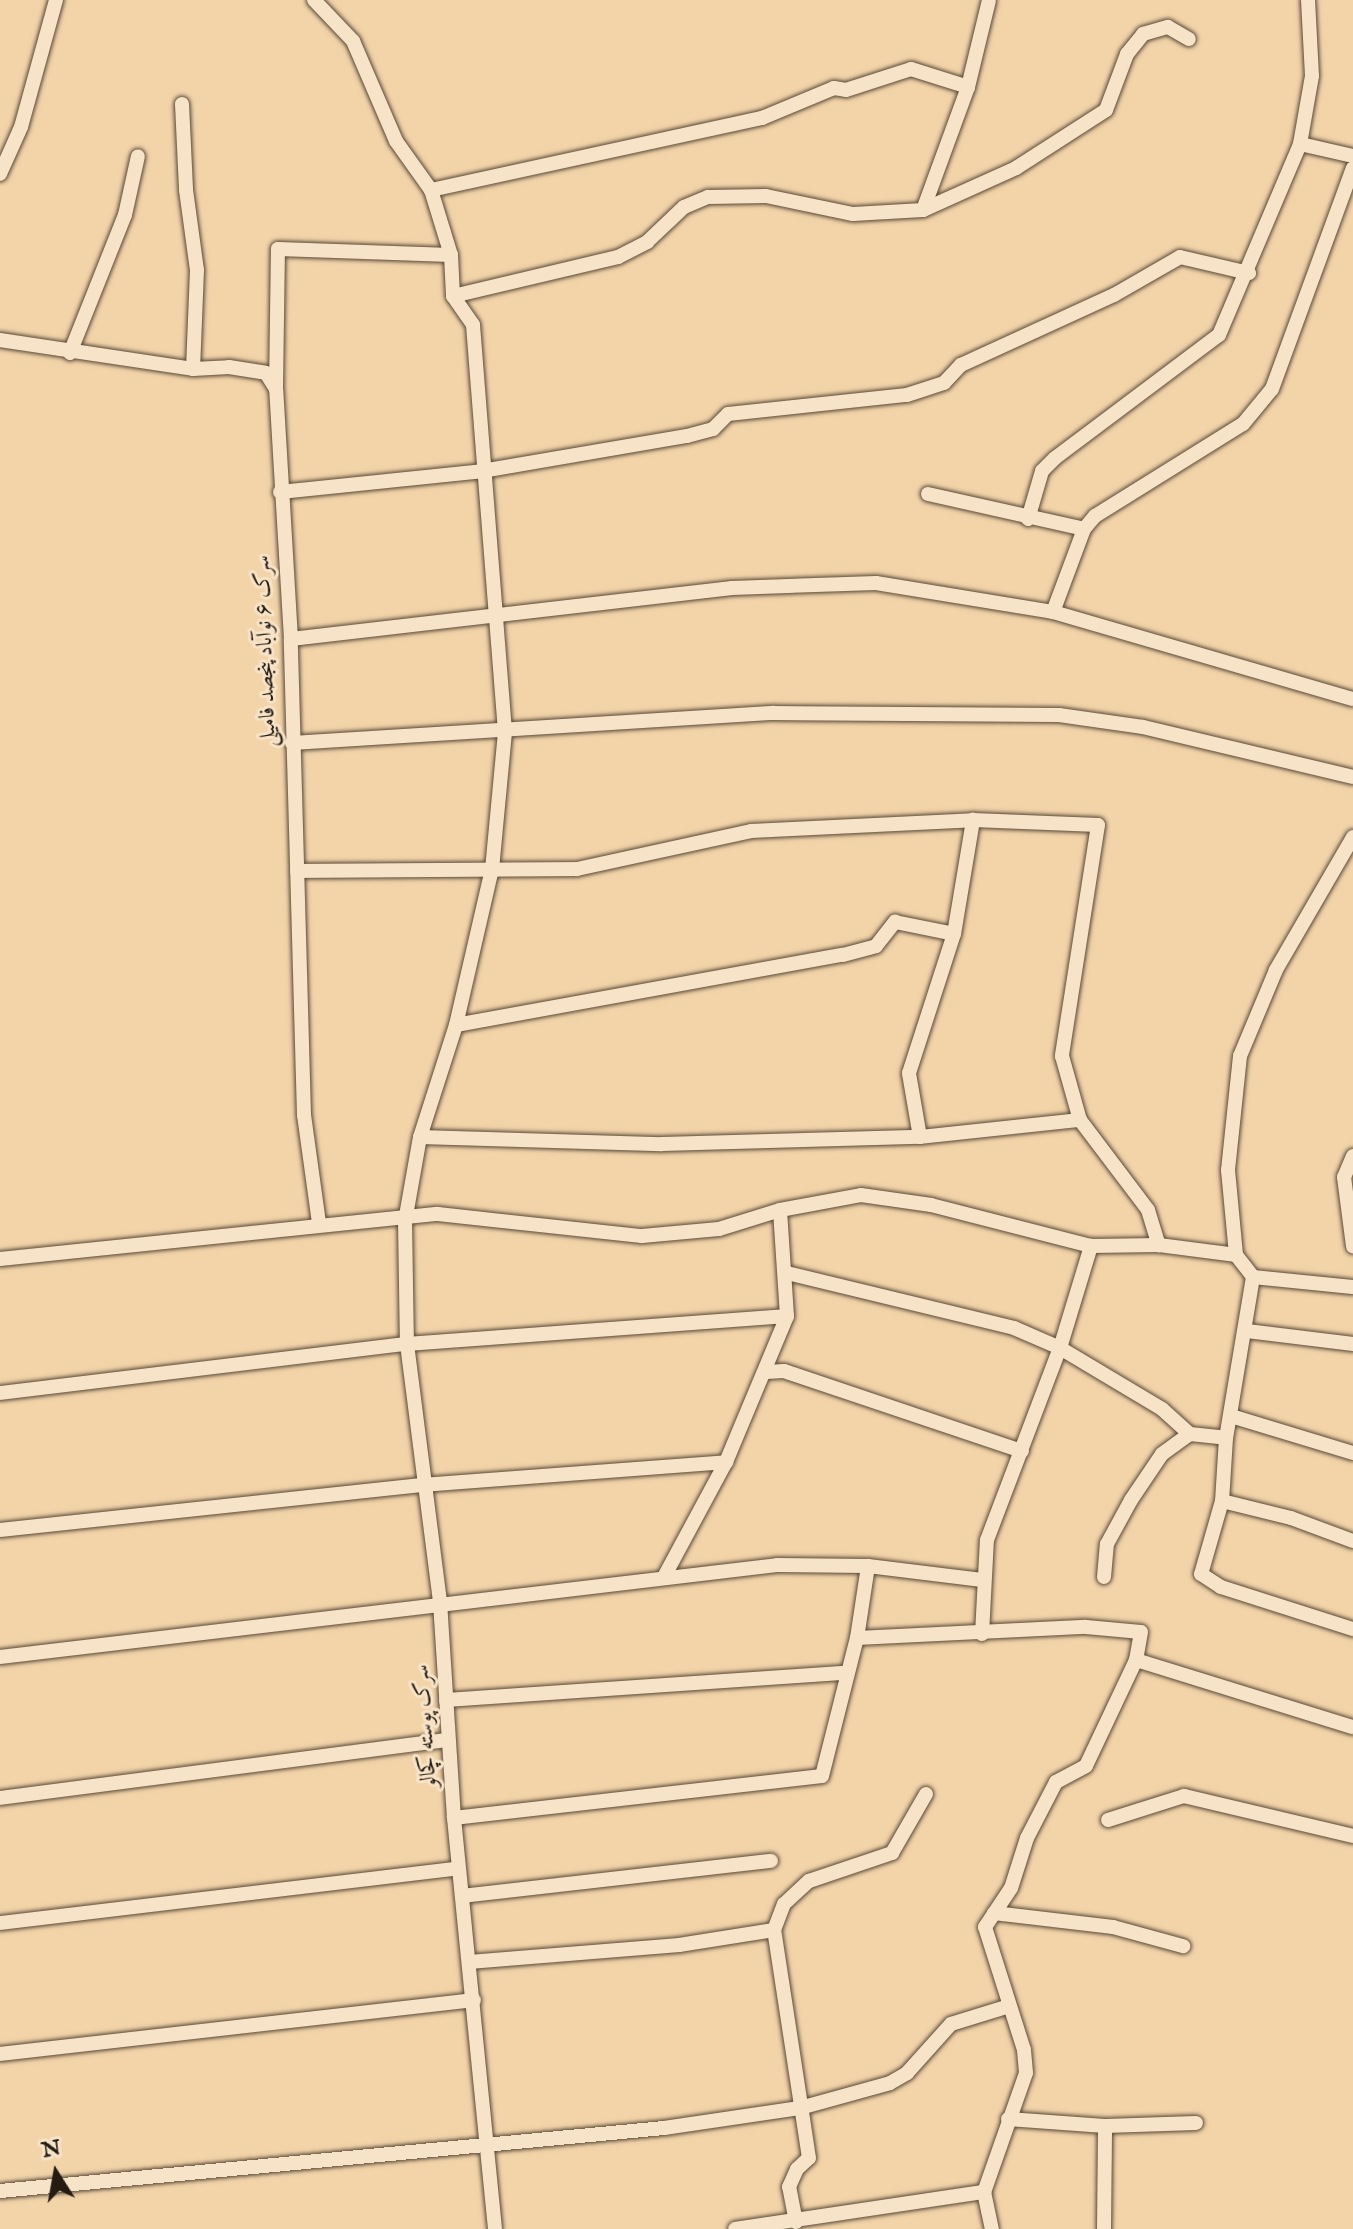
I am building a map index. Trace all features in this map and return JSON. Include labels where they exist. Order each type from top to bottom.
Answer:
[{"type":"street","points":[[0,174],[21,127],[56,0]]},
{"type":"street","points":[[316,0],[353,41],[396,141],[431,190],[451,255],[453,296],[618,257],[647,242],[684,207],[708,197],[766,196],[853,214],[923,210],[1016,168],[1106,110],[1127,54],[1143,34],[1168,27],[1189,39]]},
{"type":"street","points":[[923,210],[968,87],[989,0]]},
{"type":"street","points":[[1028,519],[1042,471],[1219,335],[1249,273],[1300,144],[1312,76],[1308,0]]},
{"type":"street","points":[[431,190],[762,118],[834,88],[846,90],[911,69],[968,87]]},
{"type":"street","points":[[182,104],[186,190],[197,270],[193,369]]},
{"type":"street","points":[[1300,144],[1353,156]]},
{"type":"street","points":[[70,353],[125,215],[138,156]]},
{"type":"street","points":[[1053,612],[1084,529],[1095,516],[1243,424],[1272,389],[1353,168]]},
{"type":"street","name":"سرک ۶ نوآباد پنجصد فامیلی","points":[[319,1223],[304,1115],[291,639],[276,389],[278,249],[451,255]]},
{"type":"street","points":[[280,492],[482,471],[687,436],[713,429],[728,414],[907,395],[944,383],[961,365],[1114,295],[1180,257],[1249,273]]},
{"type":"street","name":"سرک پوسته کچالو","points":[[453,296],[473,325],[493,615],[505,732],[492,869],[456,1025],[420,1137],[405,1221],[407,1344],[422,1485],[440,1602],[458,1868],[474,2000],[495,2229]]},
{"type":"street","points":[[0,340],[70,353],[193,369],[229,367],[266,373],[276,389]]},
{"type":"street","points":[[928,494],[1028,519],[1084,529]]},
{"type":"street","points":[[291,639],[732,588],[876,583],[1053,612],[1353,699]]},
{"type":"street","points":[[292,743],[774,713],[1059,715],[1143,727],[1353,777]]},
{"type":"street","points":[[920,1137],[909,1073],[954,934],[973,820]]},
{"type":"street","points":[[297,871],[577,869],[751,831],[973,820],[1098,825],[1062,1056],[1080,1120],[1148,1210],[1159,1245]]},
{"type":"street","points":[[1353,837],[1276,970],[1240,1056],[1228,1170],[1236,1255],[1253,1277],[1247,1331],[1226,1438],[1222,1501],[1201,1574],[1221,1587],[1353,1629]]},
{"type":"street","points":[[456,1025],[843,955],[876,946],[895,922],[954,934]]},
{"type":"street","points":[[420,1137],[662,1144],[920,1137],[1080,1120]]},
{"type":"street","points":[[1353,1156],[1344,1177],[1353,1246]]},
{"type":"street","points":[[0,1259],[319,1223],[405,1221],[438,1214],[489,1217],[566,1232],[642,1236],[719,1229],[780,1210],[861,1195],[931,1205],[1091,1246],[1159,1245],[1236,1255]]},
{"type":"street","points":[[664,1577],[726,1462],[787,1316],[787,1273],[780,1210]]},
{"type":"street","points":[[982,1634],[982,1580],[987,1540],[1060,1348],[1091,1246]]},
{"type":"street","points":[[787,1273],[1014,1328],[1060,1348],[1162,1409],[1190,1434],[1226,1438]]},
{"type":"street","points":[[1253,1277],[1353,1287]]},
{"type":"street","points":[[0,1393],[407,1344],[787,1316]]},
{"type":"street","points":[[1247,1331],[1353,1344]]},
{"type":"street","points":[[766,1372],[784,1371],[1022,1451]]},
{"type":"street","points":[[1231,1416],[1353,1453]]},
{"type":"street","points":[[1104,1577],[1107,1544],[1131,1500],[1162,1454],[1190,1434]]},
{"type":"street","points":[[0,1530],[422,1485],[726,1462]]},
{"type":"street","points":[[1222,1501],[1291,1518],[1353,1541]]},
{"type":"street","points":[[0,1657],[440,1602],[777,1565],[868,1566],[982,1580]]},
{"type":"street","points":[[454,1818],[822,1776],[845,1673],[857,1638],[868,1566]]},
{"type":"street","points":[[857,1638],[1086,1627],[1141,1632],[1136,1660],[1086,1766],[1056,1782],[1027,1838],[1011,1888],[985,1927],[1026,2073],[984,2192],[992,2229]]},
{"type":"street","points":[[1136,1660],[1353,1727]]},
{"type":"street","points":[[446,1700],[845,1673]]},
{"type":"street","points":[[0,1798],[447,1740]]},
{"type":"street","points":[[796,2222],[789,2187],[797,2169],[809,2158],[774,1930],[784,1904],[809,1881],[892,1853],[926,1794]]},
{"type":"street","points":[[1108,1820],[1184,1796],[1353,1836]]},
{"type":"street","points":[[462,1896],[771,1861]]},
{"type":"street","points":[[0,1923],[458,1868]]},
{"type":"street","points":[[994,1913],[1113,1927],[1183,1946]]},
{"type":"street","points":[[469,1962],[679,1945],[774,1930]]},
{"type":"street","points":[[0,2054],[474,2000]]},
{"type":"street","points":[[0,2191],[486,2141],[664,2128],[800,2108],[890,2083],[907,2073],[951,2024],[1009,2006]]},
{"type":"street","points":[[1008,2119],[1105,2126],[1196,2123]]},
{"type":"street","points":[[1104,2229],[1105,2126]]},
{"type":"street","points":[[735,2229],[984,2192]]}]
